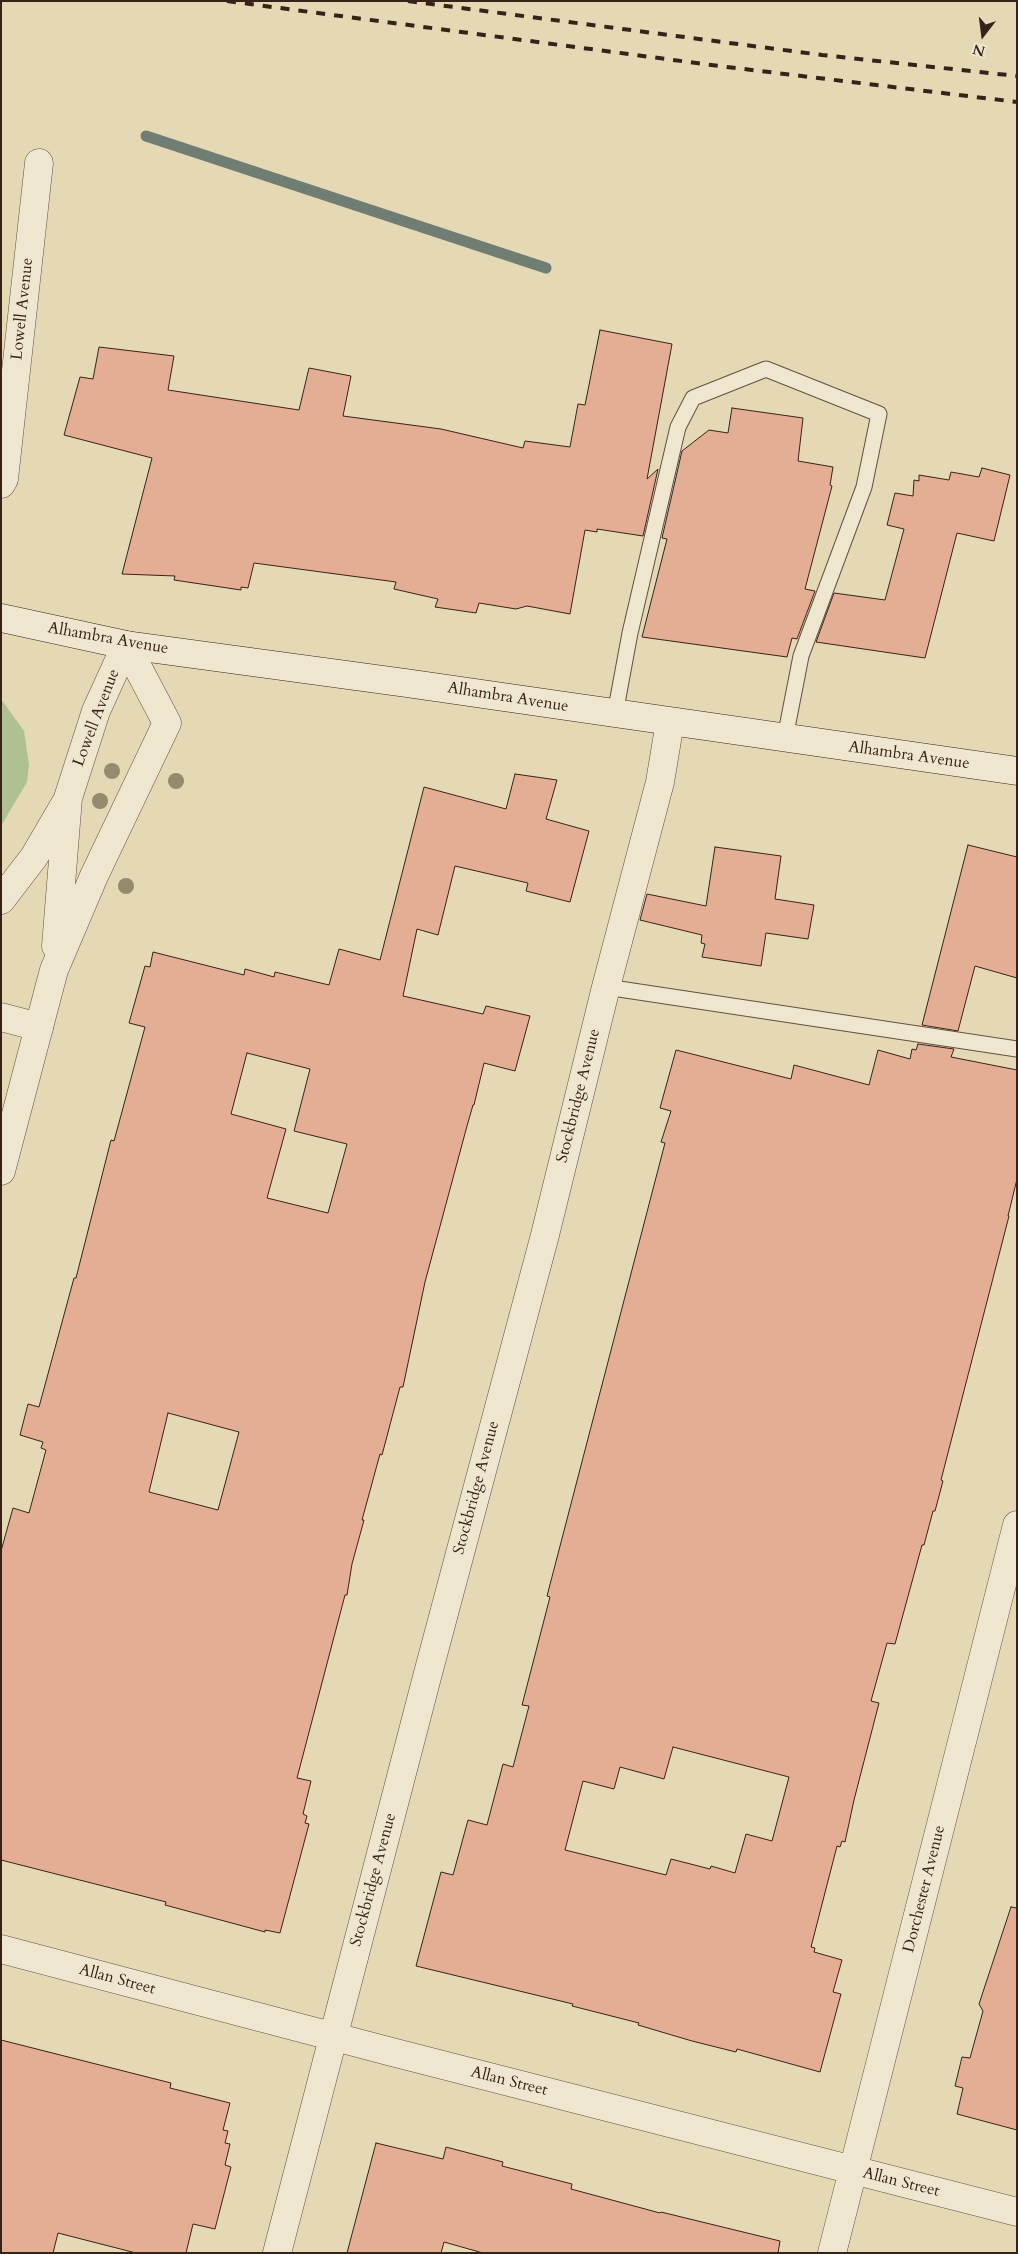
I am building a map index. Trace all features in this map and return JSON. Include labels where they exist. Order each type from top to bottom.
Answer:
[{"type":"street","name":"Lowell Avenue","points":[[1,484],[4,479],[39,163]]},
{"type":"street","name":"Alhambra Avenue","points":[[1,618],[126,645],[396,681],[1017,771]]},
{"type":"street","name":"Lowell Avenue","points":[[54,970],[68,798],[96,711],[126,645]]},
{"type":"street","name":"Lowell Avenue","points":[[1,1171],[54,970],[94,876],[167,723],[126,645]]},
{"type":"street","name":"Stockbridge Avenue","points":[[277,2253],[426,1677],[545,1235],[606,987],[660,782],[670,722]]},
{"type":"street","points":[[1,900],[34,857],[68,798]]},
{"type":"street","points":[[1,1017],[38,1027]]},
{"type":"street","name":"Dorchester Avenue","points":[[832,2253],[1017,1525]]},
{"type":"street","name":"Allan Street","points":[[1,1949],[333,2037],[1017,2212]]},
{"type":"lane","points":[[615,714],[630,633],[678,428],[693,398],[766,369],[879,414],[864,487],[801,656],[785,738]]},
{"type":"lane","points":[[606,987],[1017,1049]]},
{"type":"green space","points":[[1,699],[24,731],[29,765],[27,782],[1,826]]},
{"type":"building","points":[[600,330],[672,344],[647,479],[658,469],[643,536],[597,529],[597,532],[585,530],[570,614],[527,606],[516,609],[479,603],[476,613],[435,607],[438,599],[394,589],[396,582],[254,563],[248,588],[241,587],[241,590],[174,580],[175,576],[122,574],[152,458],[64,435],[80,377],[93,379],[99,347],[174,356],[168,390],[299,410],[309,368],[351,376],[343,416],[441,429],[523,448],[525,441],[570,447],[578,404],[585,405]]},
{"type":"building","points":[[732,408],[803,418],[798,461],[833,467],[830,485],[832,486],[805,589],[815,591],[797,639],[792,638],[787,657],[642,637],[667,539],[662,538],[682,451],[709,430],[728,433]]},
{"type":"building","points":[[982,468],[1010,475],[994,541],[957,533],[925,658],[816,642],[834,593],[885,600],[904,529],[887,525],[895,493],[913,496],[914,480],[919,481],[919,475],[949,480],[951,472],[979,477]]},
{"type":"building","points":[[515,774],[557,780],[546,819],[589,831],[570,902],[526,891],[528,883],[455,866],[438,935],[417,929],[403,996],[483,1014],[486,1006],[530,1016],[515,1071],[484,1063],[425,1282],[403,1387],[400,1387],[362,1520],[364,1520],[352,1564],[347,1595],[345,1595],[297,1778],[311,1781],[303,1814],[307,1816],[305,1823],[309,1824],[280,1933],[265,1930],[265,1932],[165,1905],[166,1902],[1,1860],[1,1551],[13,1508],[29,1513],[46,1450],[41,1448],[43,1442],[20,1435],[28,1404],[39,1407],[74,1278],[76,1278],[111,1140],[114,1141],[145,1027],[129,1023],[145,966],[150,967],[153,952],[244,975],[245,969],[274,977],[275,972],[329,985],[339,949],[380,960],[424,787],[506,809]],"holes":[[[247,1053],[310,1069],[294,1131],[347,1144],[328,1213],[267,1198],[286,1129],[231,1114]],[[168,1413],[239,1432],[218,1510],[149,1492]]]},
{"type":"building","points":[[968,845],[1017,857],[1017,978],[975,966],[958,1031],[922,1025]]},
{"type":"building","points":[[715,847],[781,856],[775,899],[814,905],[808,939],[766,933],[761,966],[702,957],[705,944],[701,943],[702,935],[640,920],[647,894],[706,906]]},
{"type":"building","points":[[918,1044],[954,1049],[951,1057],[1017,1070],[1017,1179],[941,1480],[943,1481],[935,1511],[933,1511],[924,1545],[922,1545],[895,1644],[887,1643],[871,1701],[879,1703],[845,1842],[842,1841],[840,1847],[837,1846],[811,1947],[815,1948],[814,1952],[842,1960],[833,1992],[841,1994],[820,2072],[737,2049],[736,2052],[692,2041],[638,2025],[639,2023],[572,2006],[573,2004],[416,1966],[441,1872],[453,1875],[468,1820],[487,1825],[503,1764],[513,1767],[529,1706],[522,1705],[550,1597],[547,1596],[665,1143],[661,1142],[671,1111],[660,1108],[676,1050],[791,1079],[794,1065],[869,1085],[878,1050],[910,1059],[912,1049],[916,1050]],"holes":[[[673,1747],[789,1777],[772,1841],[746,1834],[735,1873],[711,1866],[710,1869],[671,1859],[666,1875],[565,1850],[583,1781],[614,1789],[620,1767],[664,1779]]]},
{"type":"building","points":[[1011,1907],[1017,1908],[1017,2130],[957,2114],[963,2088],[955,2086],[962,2057],[970,2058],[983,2011],[979,2004]]},
{"type":"building","points":[[1,2040],[171,2083],[170,2088],[230,2103],[223,2130],[228,2131],[225,2143],[230,2144],[225,2165],[231,2167],[215,2229],[193,2224],[186,2253],[136,2253],[58,2233],[53,2253],[1,2253]]},
{"type":"building","points":[[376,2143],[443,2159],[446,2147],[503,2162],[502,2166],[572,2184],[571,2189],[660,2213],[780,2241],[778,2253],[483,2253],[444,2242],[441,2253],[347,2253]]},
{"type":"waterway","points":[[146,136],[546,268]]},
{"type":"railway","points":[[227,1],[719,66],[1017,102]]},
{"type":"railway","points":[[408,1],[822,55],[1017,76]]}]
